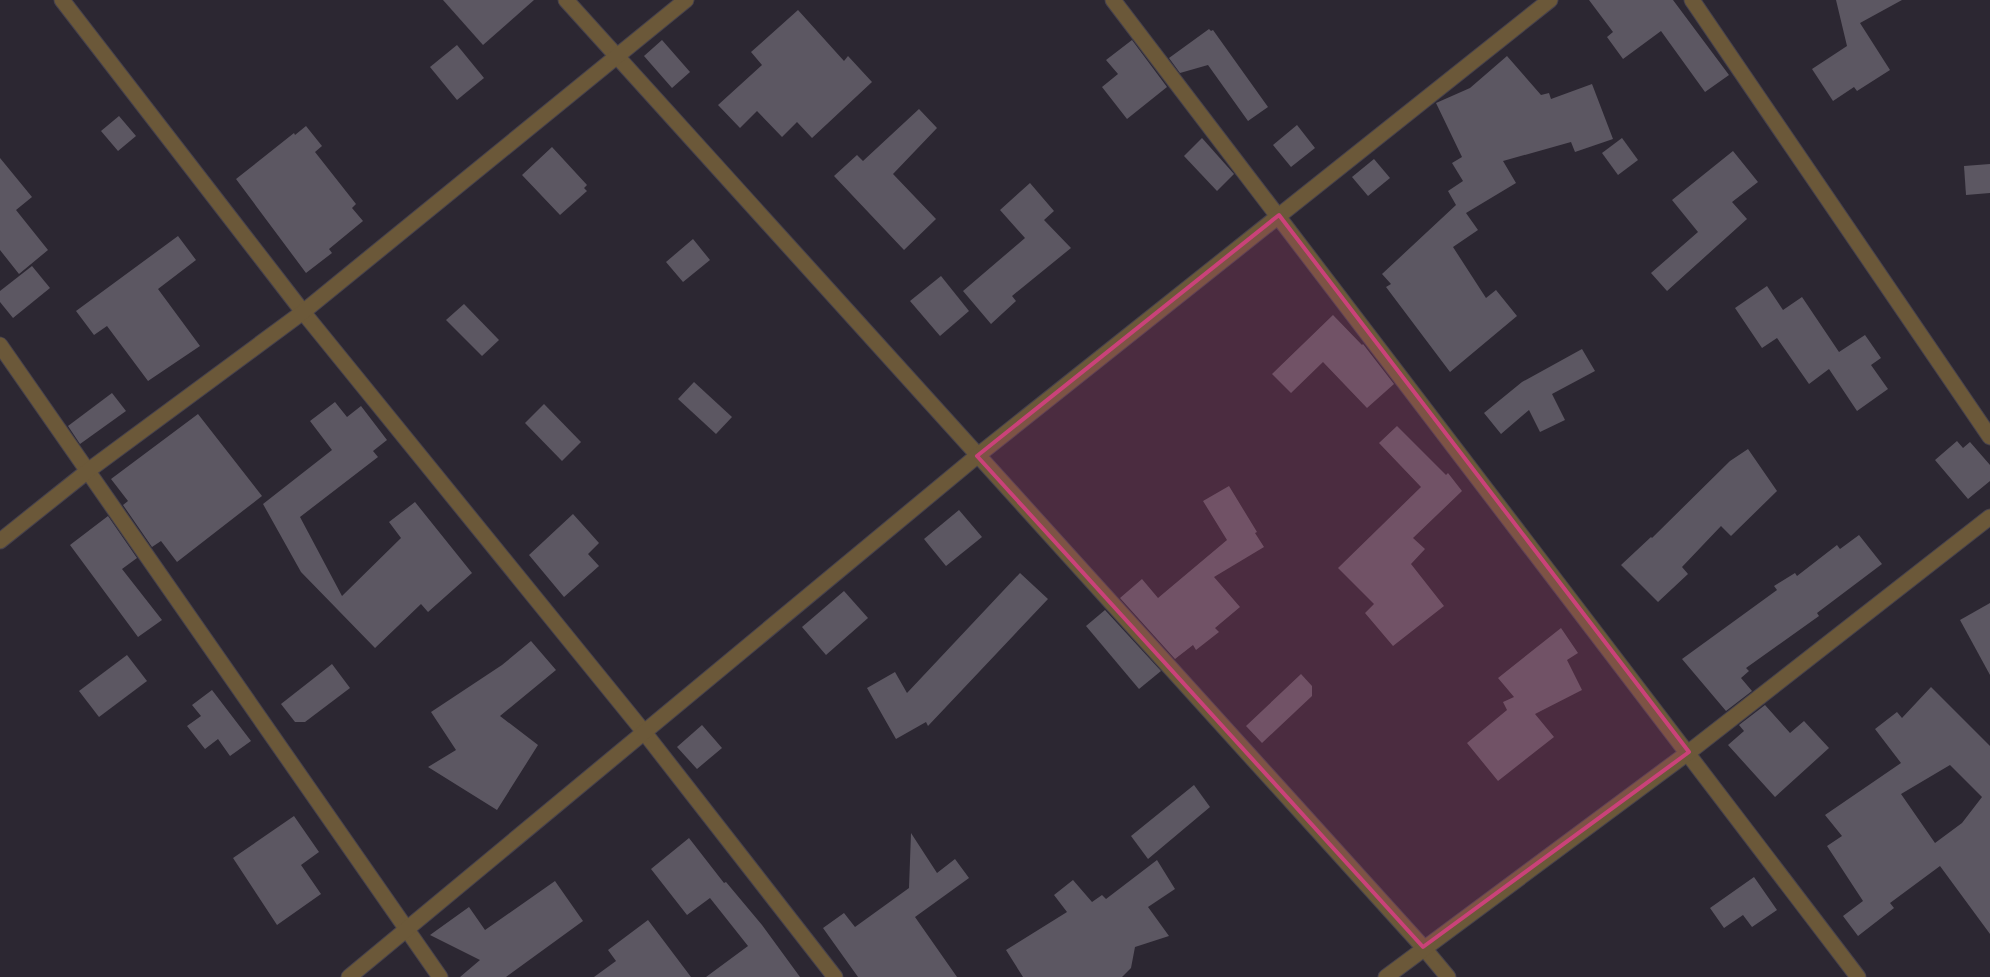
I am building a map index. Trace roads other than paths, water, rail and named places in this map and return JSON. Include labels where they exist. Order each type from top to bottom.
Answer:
[{"type":"street","points":[[62,0],[303,312],[644,732],[835,977]]},
{"type":"street","points":[[566,0],[1423,947],[1448,977]]},
{"type":"street","points":[[0,541],[89,470],[303,312],[686,0]]},
{"type":"street","points":[[1113,0],[1689,752],[1858,977]]},
{"type":"street","points":[[349,977],[977,456],[1550,0]]},
{"type":"street","points":[[1692,0],[1990,437]]},
{"type":"street","points":[[0,345],[89,470],[406,931],[440,977]]},
{"type":"street","points":[[1386,977],[1423,947],[1689,752],[1990,517]]}]
